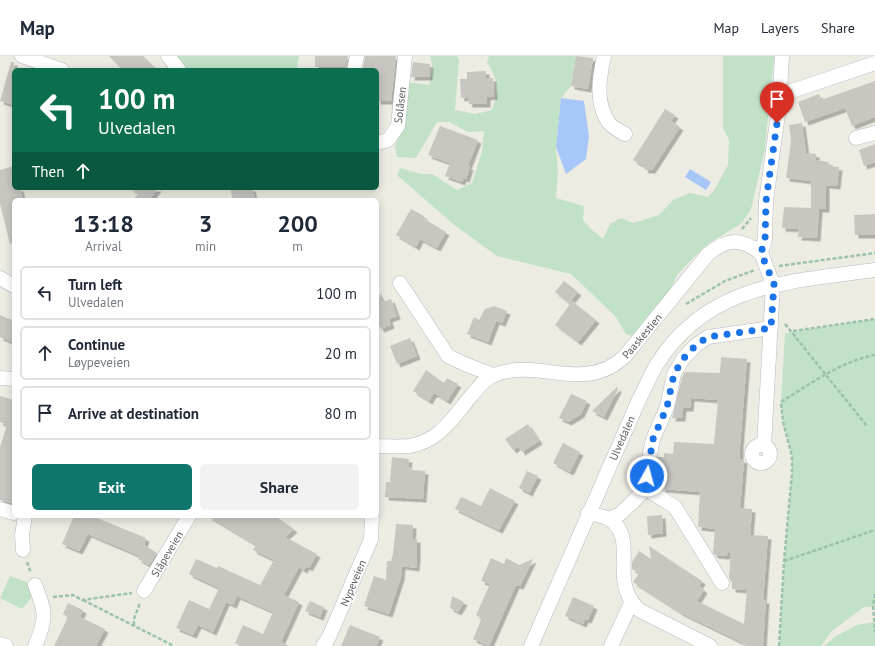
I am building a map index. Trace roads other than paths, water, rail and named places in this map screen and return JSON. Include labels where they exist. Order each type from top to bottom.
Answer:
[{"type":"street","points":[[22,56],[56,68]]},
{"type":"street","points":[[168,56],[177,68]]},
{"type":"street","points":[[354,68],[357,56]]},
{"type":"street","name":"Solåsen","points":[[379,142],[388,140],[398,126],[405,56]]},
{"type":"street","points":[[604,56],[598,84],[602,107],[610,124],[625,134]]},
{"type":"street","points":[[764,445],[774,284],[761,253],[765,239],[766,201],[780,95],[782,56]]},
{"type":"street","points":[[780,95],[874,65]]},
{"type":"street","points":[[856,138],[875,133]]},
{"type":"street","name":"Paaskestien","points":[[493,375],[508,371],[528,371],[589,375],[610,369],[625,356],[708,254],[718,246],[739,241],[750,245],[761,253]]},
{"type":"street","name":"Ulvedalen","points":[[531,646],[588,513],[653,372],[680,335],[696,320],[713,308],[732,298],[774,284],[875,270]]},
{"type":"street","points":[[0,278],[12,285]]},
{"type":"street","points":[[400,282],[448,356],[467,366],[493,375]]},
{"type":"street","points":[[609,519],[620,514],[646,489],[648,463],[653,439],[667,407],[674,374],[683,359],[696,345],[708,337],[771,328]]},
{"type":"street","points":[[379,446],[410,446],[426,442],[440,433],[481,385],[493,375]]},
{"type":"street","points":[[0,378],[12,379]]},
{"type":"street","points":[[646,489],[675,507],[722,583]]},
{"type":"street","points":[[0,509],[12,513]]},
{"type":"street","points":[[588,513],[609,519],[613,522],[623,538],[623,580],[631,603],[639,610],[710,646]]},
{"type":"street","points":[[23,550],[22,535],[24,518]]},
{"type":"street","name":"Slåpeveien","points":[[144,591],[188,518]]},
{"type":"street","name":"Nypeveien","points":[[322,646],[329,637],[371,540],[372,518]]},
{"type":"street","points":[[34,585],[42,602],[44,625],[35,646]]},
{"type":"street","points":[[611,646],[631,603]]},
{"type":"street","points":[[0,644],[6,646]]},
{"type":"water","points":[[561,98],[584,101],[589,136],[586,159],[566,174],[556,147]]},
{"type":"water","points":[[690,169],[711,182],[706,190],[685,177]]}]
